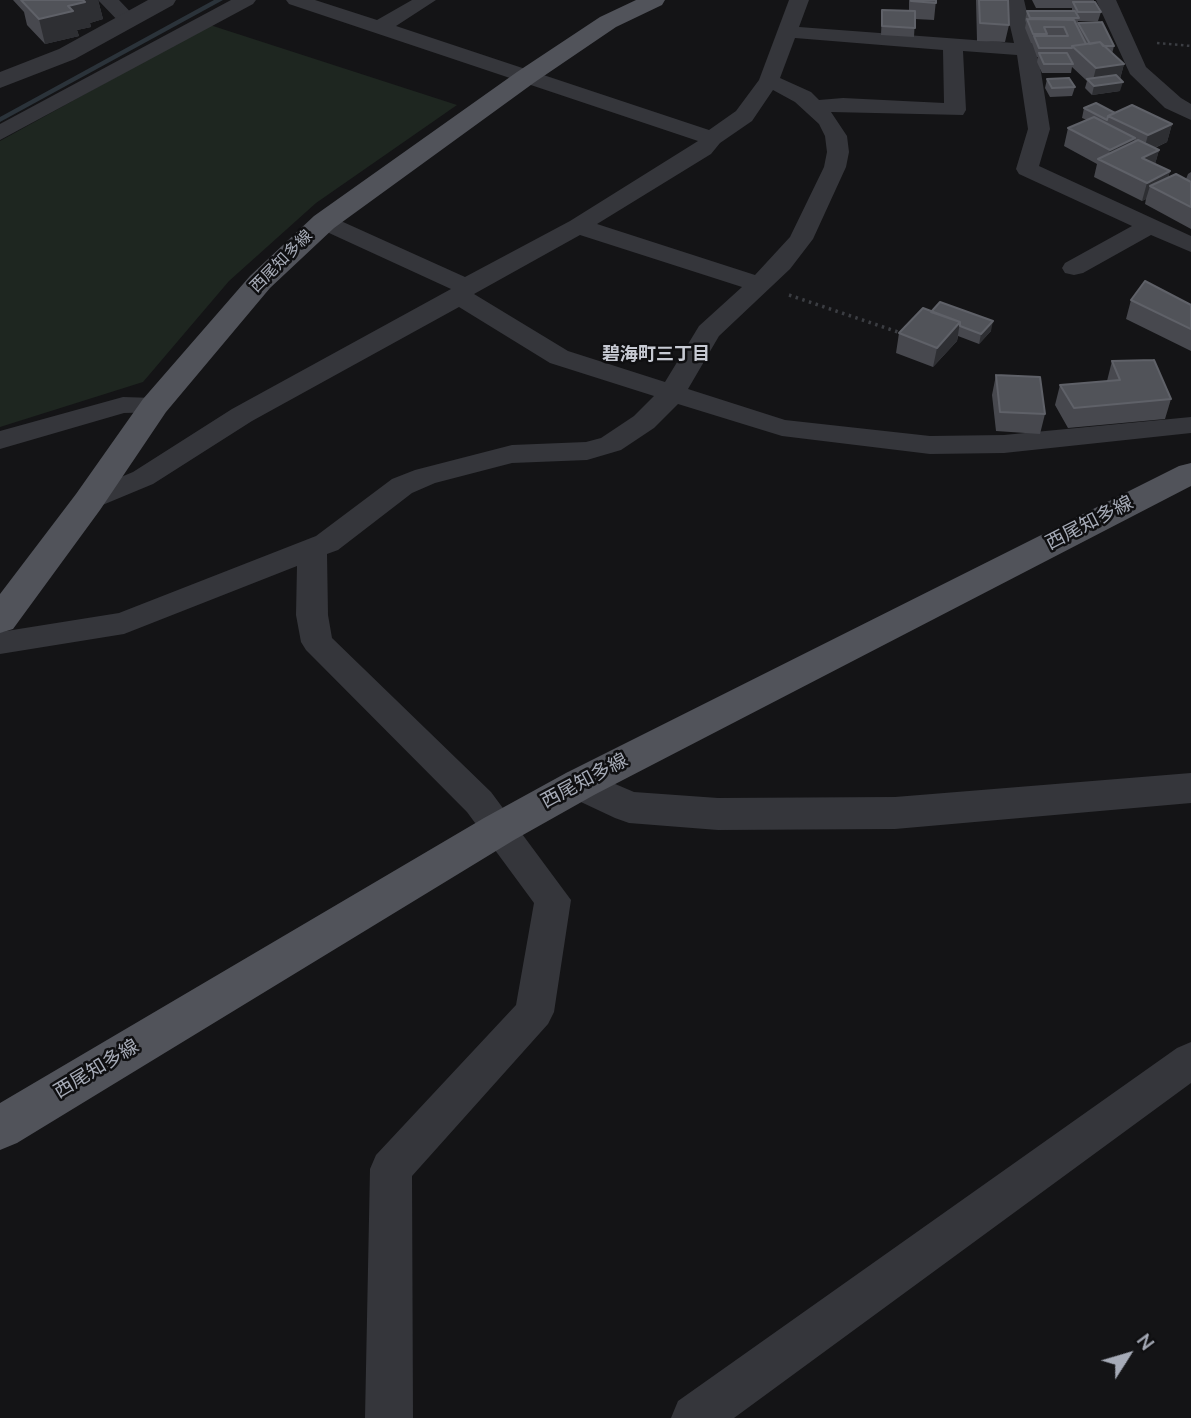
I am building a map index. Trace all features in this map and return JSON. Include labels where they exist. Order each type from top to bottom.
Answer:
[{"type":"main road","name":"西尾知多線","points":[[0,620],[88,502],[154,406],[260,282],[324,222],[526,77],[608,22],[654,0]]},
{"type":"main road","name":"西尾知多線","points":[[0,1128],[499,829],[580,784],[1191,473]]},
{"type":"street","points":[[108,0],[130,21]]},
{"type":"street","points":[[0,81],[67,54],[165,0]]},
{"type":"street","points":[[0,133],[246,0]]},
{"type":"street","points":[[296,0],[712,138]]},
{"type":"street","points":[[379,28],[426,0]]},
{"type":"street","points":[[88,502],[143,478],[242,415],[578,226],[703,149],[712,138],[744,116],[769,80],[799,0]]},
{"type":"street","points":[[1014,0],[1040,129],[1027,169],[1191,245]]},
{"type":"street","points":[[1106,0],[1137,70],[1173,103],[1191,113]]},
{"type":"street","points":[[789,32],[1026,50]]},
{"type":"street","points":[[816,107],[843,104],[894,105],[955,110],[953,44]]},
{"type":"street","points":[[0,643],[124,623],[327,543],[402,486],[425,476],[512,454],[568,453],[611,444],[644,422],[671,395],[708,332],[781,264],[801,239],[835,167],[838,152],[836,136],[816,107],[803,97],[769,80]]},
{"type":"street","points":[[324,222],[463,291],[559,357],[671,395],[782,428],[930,445],[1004,444],[1191,425]]},
{"type":"street","points":[[578,226],[758,285]]},
{"type":"street","points":[[1074,268],[1150,226]]},
{"type":"street","points":[[0,440],[123,405],[154,406]]},
{"type":"street","points":[[312,550],[313,615],[317,642],[479,802],[553,900],[534,1012],[391,1169],[389,1418]]},
{"type":"street","points":[[580,784],[629,807],[718,814],[895,813],[1191,788]]},
{"type":"street","points":[[695,1418],[1191,1060]]},
{"type":"path","points":[[758,285],[898,332]]},
{"type":"shaded area","points":[[210,25],[457,105],[316,203],[229,281],[143,382],[0,427],[0,141]]},
{"type":"building","points":[[21,0],[85,2],[68,6],[73,11],[39,19]]},
{"type":"building","points":[[936,0],[936,3],[911,1]]},
{"type":"building","points":[[979,0],[1008,0],[1009,25],[980,23]]},
{"type":"building","points":[[1073,2],[1095,2],[1101,12],[1078,12]]},
{"type":"building","points":[[882,10],[915,11],[915,28],[882,26]]},
{"type":"building","points":[[1027,11],[1075,11],[1079,18],[1030,18]]},
{"type":"building","points":[[1027,19],[1074,20],[1086,44],[1072,48],[1039,48],[1034,36],[1068,36],[1064,27],[1044,27],[1047,34],[1033,34]]},
{"type":"building","points":[[1102,22],[1114,46],[1103,46],[1100,42],[1090,44],[1078,23]]},
{"type":"building","points":[[1100,42],[1124,64],[1096,68],[1072,46]]},
{"type":"building","points":[[1039,53],[1067,53],[1073,64],[1044,64]]},
{"type":"building","points":[[1116,75],[1123,82],[1094,86],[1087,79]]},
{"type":"building","points":[[1069,78],[1075,87],[1052,88],[1047,79]]},
{"type":"building","points":[[1096,103],[1115,113],[1108,116],[1107,120],[1084,108]]},
{"type":"building","points":[[1132,105],[1172,124],[1148,135],[1108,116]]},
{"type":"building","points":[[1094,117],[1135,138],[1110,150],[1068,128]]},
{"type":"building","points":[[1138,140],[1159,150],[1142,158],[1170,171],[1147,183],[1098,159]]},
{"type":"building","points":[[1176,174],[1191,182],[1191,207],[1150,186]]},
{"type":"building","points":[[1145,281],[1191,305],[1191,329],[1131,300]]},
{"type":"building","points":[[940,302],[993,321],[981,334],[960,326],[960,322],[931,312]]},
{"type":"building","points":[[923,308],[960,322],[937,348],[899,333]]},
{"type":"building","points":[[1154,360],[1171,399],[1074,408],[1060,385],[1120,380],[1112,361]]},
{"type":"building","points":[[996,375],[1040,377],[1045,414],[1000,412]]},
{"type":"waterway","points":[[0,120],[219,0]]},
{"type":"district","name":"碧海町三丁目","points":[[656,356]]}]
